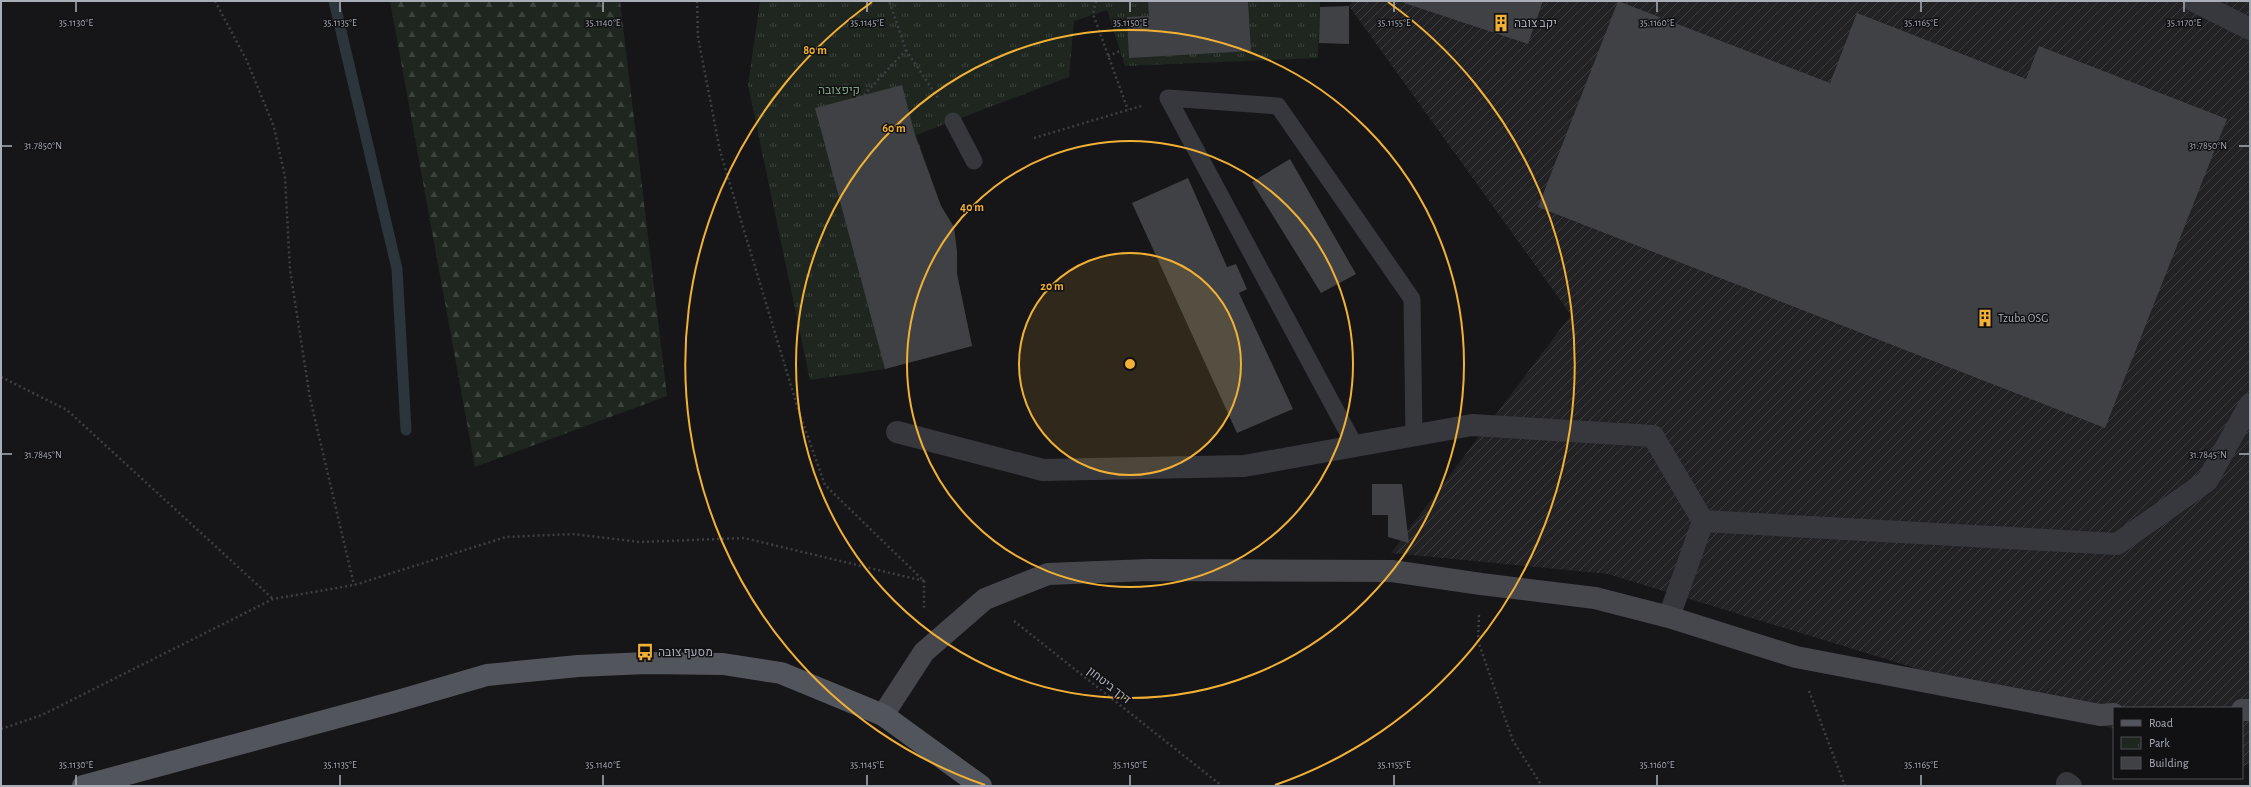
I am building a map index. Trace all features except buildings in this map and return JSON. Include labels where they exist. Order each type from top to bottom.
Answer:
[{"type":"main road","points":[[83,786],[386,704],[487,675],[578,666],[724,664],[782,673],[883,715],[982,786]]},
{"type":"street","points":[[2194,1],[2250,29]]},
{"type":"street","points":[[1703,521],[2117,544],[2206,481],[2250,404]]},
{"type":"street","points":[[897,432],[1043,470],[1244,466],[1472,425],[1653,436],[1703,521],[1669,617]]},
{"type":"street","points":[[883,715],[924,652],[985,599],[1048,574],[1148,570],[1392,571],[1595,598],[1669,617],[1796,657],[2100,715],[2113,714]]},
{"type":"lane","points":[[1168,98],[1278,106],[1412,299],[1414,435]]},
{"type":"lane","points":[[1168,98],[1355,446]]},
{"type":"lane","points":[[953,120],[974,161]]},
{"type":"path","points":[[216,1],[247,61],[274,127],[285,177],[290,270],[310,398],[354,585]]},
{"type":"path","points":[[1,729],[42,715],[273,599],[354,585],[506,537],[573,534],[640,542],[744,538],[924,581],[825,485],[798,409],[720,151],[698,37],[697,1]]},
{"type":"path","points":[[889,1],[906,50],[953,120]]},
{"type":"path","points":[[1096,1],[1094,14],[1128,110]]},
{"type":"path","points":[[864,95],[906,50]]},
{"type":"path","points":[[1108,56],[1120,51]]},
{"type":"path","points":[[1034,138],[1168,98]]},
{"type":"path","points":[[1,377],[67,410],[273,599]]},
{"type":"path","points":[[1481,584],[1478,641],[1513,741],[1542,786]]},
{"type":"path","name":"דרך ביטחון","points":[[985,599],[1222,786]]},
{"type":"path","points":[[1796,657],[1845,786]]},
{"type":"shaded area","points":[[1353,1],[2250,1],[2250,763],[2243,766],[2243,707],[2113,707],[2113,729],[1608,574],[1391,553],[1571,315],[1349,6]]},
{"type":"green space","points":[[390,1],[620,1],[667,396],[475,467]]},
{"type":"green space","name":"קיפצובה","points":[[760,1],[1320,1],[1318,58],[1125,66],[1107,10],[1074,21],[1069,77],[916,135],[941,206],[954,227],[957,252],[957,274],[972,346],[885,369],[810,380],[748,85]]},
{"type":"waterway","points":[[334,1],[397,269],[406,430]]},
{"type":"place","name":"יקב צובה","points":[[1501,23]]},
{"type":"place","name":"Tzuba OSG","points":[[1985,318]]},
{"type":"place","name":"מסעף צובה","points":[[645,652]]}]
